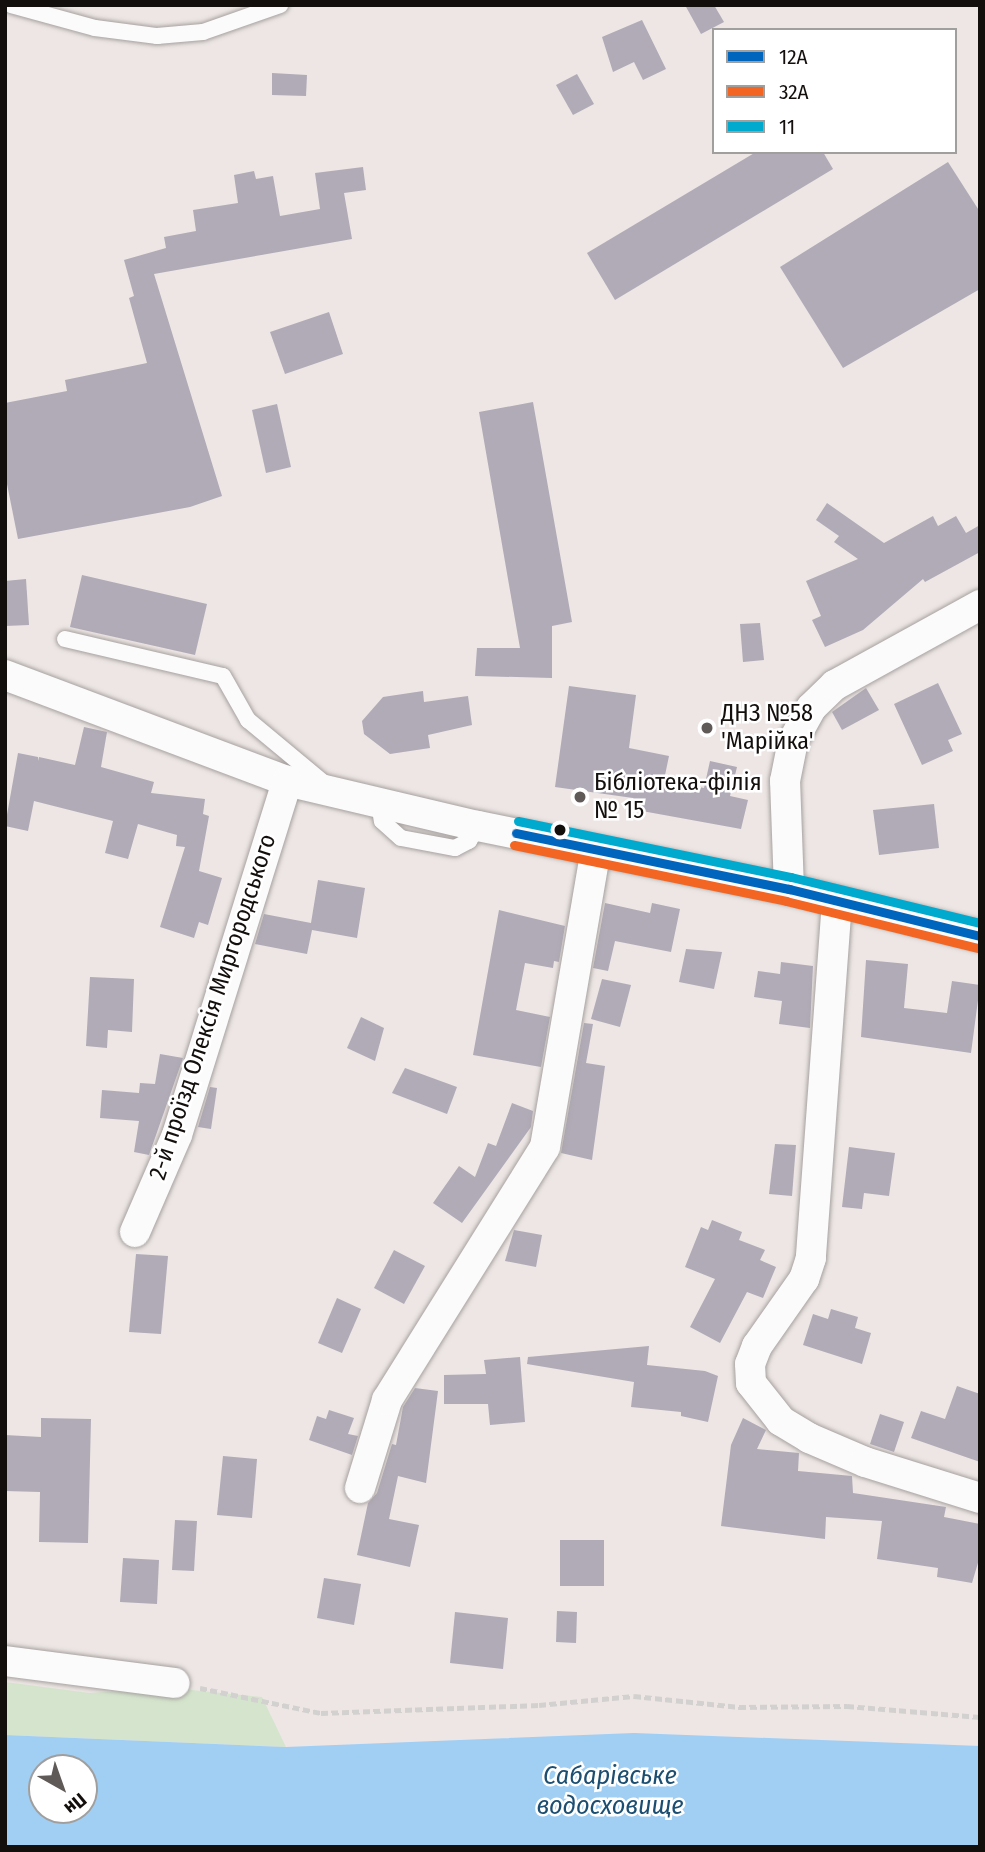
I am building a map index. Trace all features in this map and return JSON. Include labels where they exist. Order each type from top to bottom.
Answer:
[{"type":"street","points":[[789,889],[785,781],[793,741],[811,708],[835,685],[980,605]]},
{"type":"street","points":[[5,675],[287,781],[478,826],[789,889],[980,936]]},
{"type":"street","name":"2-й проїзд Олексія Миргородського","points":[[135,1232],[177,1135],[287,781]]},
{"type":"street","points":[[360,1488],[387,1400],[545,1147],[596,850]]},
{"type":"street","points":[[837,901],[811,1258],[804,1279],[757,1346],[750,1364],[751,1383],[781,1421],[809,1438],[865,1462],[980,1498]]},
{"type":"street","points":[[5,1661],[175,1683]]},
{"type":"lane","points":[[11,5],[95,27],[157,36],[203,32],[280,5]]},
{"type":"lane","points":[[65,639],[223,676],[248,720],[335,792]]},
{"type":"path","points":[[175,1683],[321,1713],[539,1705],[634,1696],[739,1707],[847,1706],[980,1717]]},
{"type":"green space","points":[[5,1682],[89,1693],[172,1688],[262,1697],[286,1747],[5,1735]]},
{"type":"water","name":"Сабарівське водосховище","points":[[634,1733],[980,1746],[980,1847],[5,1847],[5,1735],[286,1747]]},
{"type":"building","points":[[685,5],[714,5],[724,22],[701,34]]},
{"type":"building","points":[[642,20],[666,69],[643,80],[634,62],[613,72],[602,37]]},
{"type":"building","points":[[272,73],[307,75],[306,96],[272,95]]},
{"type":"building","points":[[577,74],[594,104],[573,115],[556,85]]},
{"type":"building","points":[[753,154],[824,154],[833,169],[615,300],[587,253]]},
{"type":"building","points":[[948,162],[980,212],[980,289],[843,368],[780,267]]},
{"type":"building","points":[[363,167],[366,190],[344,193],[352,239],[154,274],[222,496],[190,507],[18,539],[5,474],[5,403],[67,391],[65,380],[147,363],[129,298],[134,296],[124,260],[166,248],[164,237],[196,231],[193,210],[238,203],[234,175],[254,171],[256,179],[273,176],[280,216],[320,209],[315,173]]},
{"type":"building","points":[[329,312],[343,354],[285,374],[270,332]]},
{"type":"building","points":[[533,402],[572,622],[552,626],[552,678],[475,676],[477,648],[520,648],[479,412]]},
{"type":"building","points":[[277,404],[291,467],[266,473],[252,410]]},
{"type":"building","points":[[827,503],[884,543],[933,516],[938,526],[956,516],[966,533],[980,525],[980,552],[925,582],[923,579],[863,630],[825,647],[812,620],[821,616],[806,581],[858,559],[834,542],[839,536],[816,520]]},
{"type":"building","points":[[82,575],[207,604],[195,655],[70,627]]},
{"type":"building","points":[[26,579],[29,625],[5,626],[5,581]]},
{"type":"building","points":[[760,623],[764,660],[743,662],[740,624]]},
{"type":"building","points":[[938,683],[962,734],[948,740],[953,751],[922,765],[894,704]]},
{"type":"building","points":[[569,686],[636,695],[629,748],[669,756],[664,780],[704,788],[710,761],[737,767],[730,796],[748,800],[741,829],[631,809],[633,798],[555,787]]},
{"type":"building","points":[[866,688],[879,710],[842,730],[832,712]]},
{"type":"building","points":[[423,691],[424,702],[468,696],[472,725],[428,735],[430,748],[390,754],[364,734],[362,721],[383,697]]},
{"type":"building","points":[[84,727],[107,732],[101,767],[154,782],[151,793],[205,799],[203,814],[209,816],[199,871],[222,878],[208,925],[199,922],[194,938],[160,927],[185,847],[176,846],[177,835],[138,824],[128,859],[105,853],[113,821],[34,801],[28,831],[5,826],[18,753],[38,757],[38,761],[39,757],[75,765]]},
{"type":"building","points":[[934,804],[939,848],[879,855],[873,810]]},
{"type":"building","points":[[318,880],[365,888],[357,938],[312,930],[307,954],[255,944],[264,914],[311,923]]},
{"type":"building","points":[[605,903],[650,913],[652,903],[680,909],[671,952],[615,941],[608,971],[593,968]]},
{"type":"building","points":[[499,910],[565,926],[559,962],[554,961],[553,968],[525,963],[516,1010],[550,1017],[541,1067],[473,1055]]},
{"type":"building","points":[[686,949],[722,952],[714,989],[679,982]]},
{"type":"building","points":[[866,960],[908,964],[904,1008],[947,1013],[952,981],[980,985],[971,1053],[861,1037]]},
{"type":"building","points":[[781,962],[813,966],[810,1028],[779,1024],[782,1001],[754,997],[758,971],[780,974]]},
{"type":"building","points":[[90,977],[134,979],[132,1032],[108,1030],[107,1048],[86,1046]]},
{"type":"building","points":[[602,979],[631,985],[620,1027],[591,1019]]},
{"type":"building","points":[[361,1017],[384,1028],[375,1061],[347,1048]]},
{"type":"building","points":[[584,1023],[593,1024],[586,1063],[605,1066],[592,1160],[561,1153]]},
{"type":"building","points":[[160,1054],[183,1058],[149,1155],[134,1152],[139,1121],[100,1118],[102,1090],[139,1093],[140,1083],[155,1084]]},
{"type":"building","points":[[405,1068],[457,1087],[447,1114],[392,1093]]},
{"type":"building","points":[[210,1087],[217,1088],[211,1129],[198,1127]]},
{"type":"building","points":[[512,1103],[533,1111],[531,1127],[462,1223],[433,1203],[459,1166],[475,1177],[488,1143],[496,1146]]},
{"type":"building","points":[[775,1144],[796,1145],[792,1196],[769,1194]]},
{"type":"building","points":[[849,1147],[895,1153],[889,1196],[864,1193],[862,1209],[842,1207]]},
{"type":"building","points":[[712,1220],[742,1232],[739,1240],[765,1250],[760,1260],[776,1267],[763,1298],[747,1292],[720,1343],[690,1327],[715,1279],[685,1267],[701,1227],[708,1230]]},
{"type":"building","points":[[514,1230],[542,1235],[536,1267],[505,1261]]},
{"type":"building","points":[[394,1250],[425,1266],[404,1304],[374,1288]]},
{"type":"building","points":[[136,1254],[168,1256],[161,1334],[129,1332]]},
{"type":"building","points":[[337,1298],[361,1309],[342,1353],[318,1343]]},
{"type":"building","points":[[831,1309],[858,1317],[855,1328],[871,1333],[862,1364],[803,1345],[813,1314],[828,1319]]},
{"type":"building","points":[[649,1346],[647,1365],[705,1371],[718,1376],[708,1422],[681,1416],[681,1412],[631,1407],[634,1382],[527,1364],[528,1357]]},
{"type":"building","points":[[520,1357],[525,1422],[490,1425],[488,1404],[444,1404],[444,1375],[486,1374],[484,1360]]},
{"type":"building","points":[[957,1386],[980,1394],[980,1462],[911,1438],[921,1411],[945,1419]]},
{"type":"building","points":[[415,1388],[438,1391],[426,1483],[398,1476],[389,1519],[419,1525],[410,1567],[357,1555],[368,1503],[377,1493],[392,1444],[396,1445],[403,1407]]},
{"type":"building","points":[[329,1410],[354,1418],[348,1434],[358,1436],[352,1455],[309,1440],[317,1416],[326,1419]]},
{"type":"building","points":[[880,1414],[904,1422],[894,1452],[870,1444]]},
{"type":"building","points":[[41,1418],[91,1419],[88,1543],[39,1542],[40,1492],[5,1491],[5,1435],[41,1437]]},
{"type":"building","points":[[743,1418],[766,1430],[757,1449],[799,1453],[798,1471],[852,1476],[853,1493],[946,1507],[944,1517],[980,1524],[980,1556],[972,1583],[937,1577],[938,1568],[877,1559],[882,1521],[826,1517],[825,1539],[721,1526],[731,1445]]},
{"type":"building","points":[[223,1456],[257,1459],[252,1518],[217,1515]]},
{"type":"building","points":[[175,1520],[197,1521],[194,1571],[172,1570]]},
{"type":"building","points":[[560,1540],[604,1540],[604,1586],[560,1586]]},
{"type":"building","points":[[123,1558],[159,1560],[157,1604],[120,1602]]},
{"type":"building","points":[[324,1578],[361,1584],[354,1625],[317,1618]]},
{"type":"building","points":[[557,1611],[577,1612],[576,1643],[556,1642]]},
{"type":"building","points":[[455,1612],[508,1618],[503,1669],[450,1663]]},
{"type":"transit line","name":"11","points":[[518,821],[791,877],[980,923]]},
{"type":"transit line","name":"12А","points":[[516,833],[789,889],[980,936]]},
{"type":"transit line","name":"32А","points":[[514,845],[786,901],[977,948]]},
{"type":"place","name":"ДНЗ №58 'Марійка'","points":[[707,728]]},
{"type":"place","name":"Бібліотека-філія № 15","points":[[580,797]]}]
